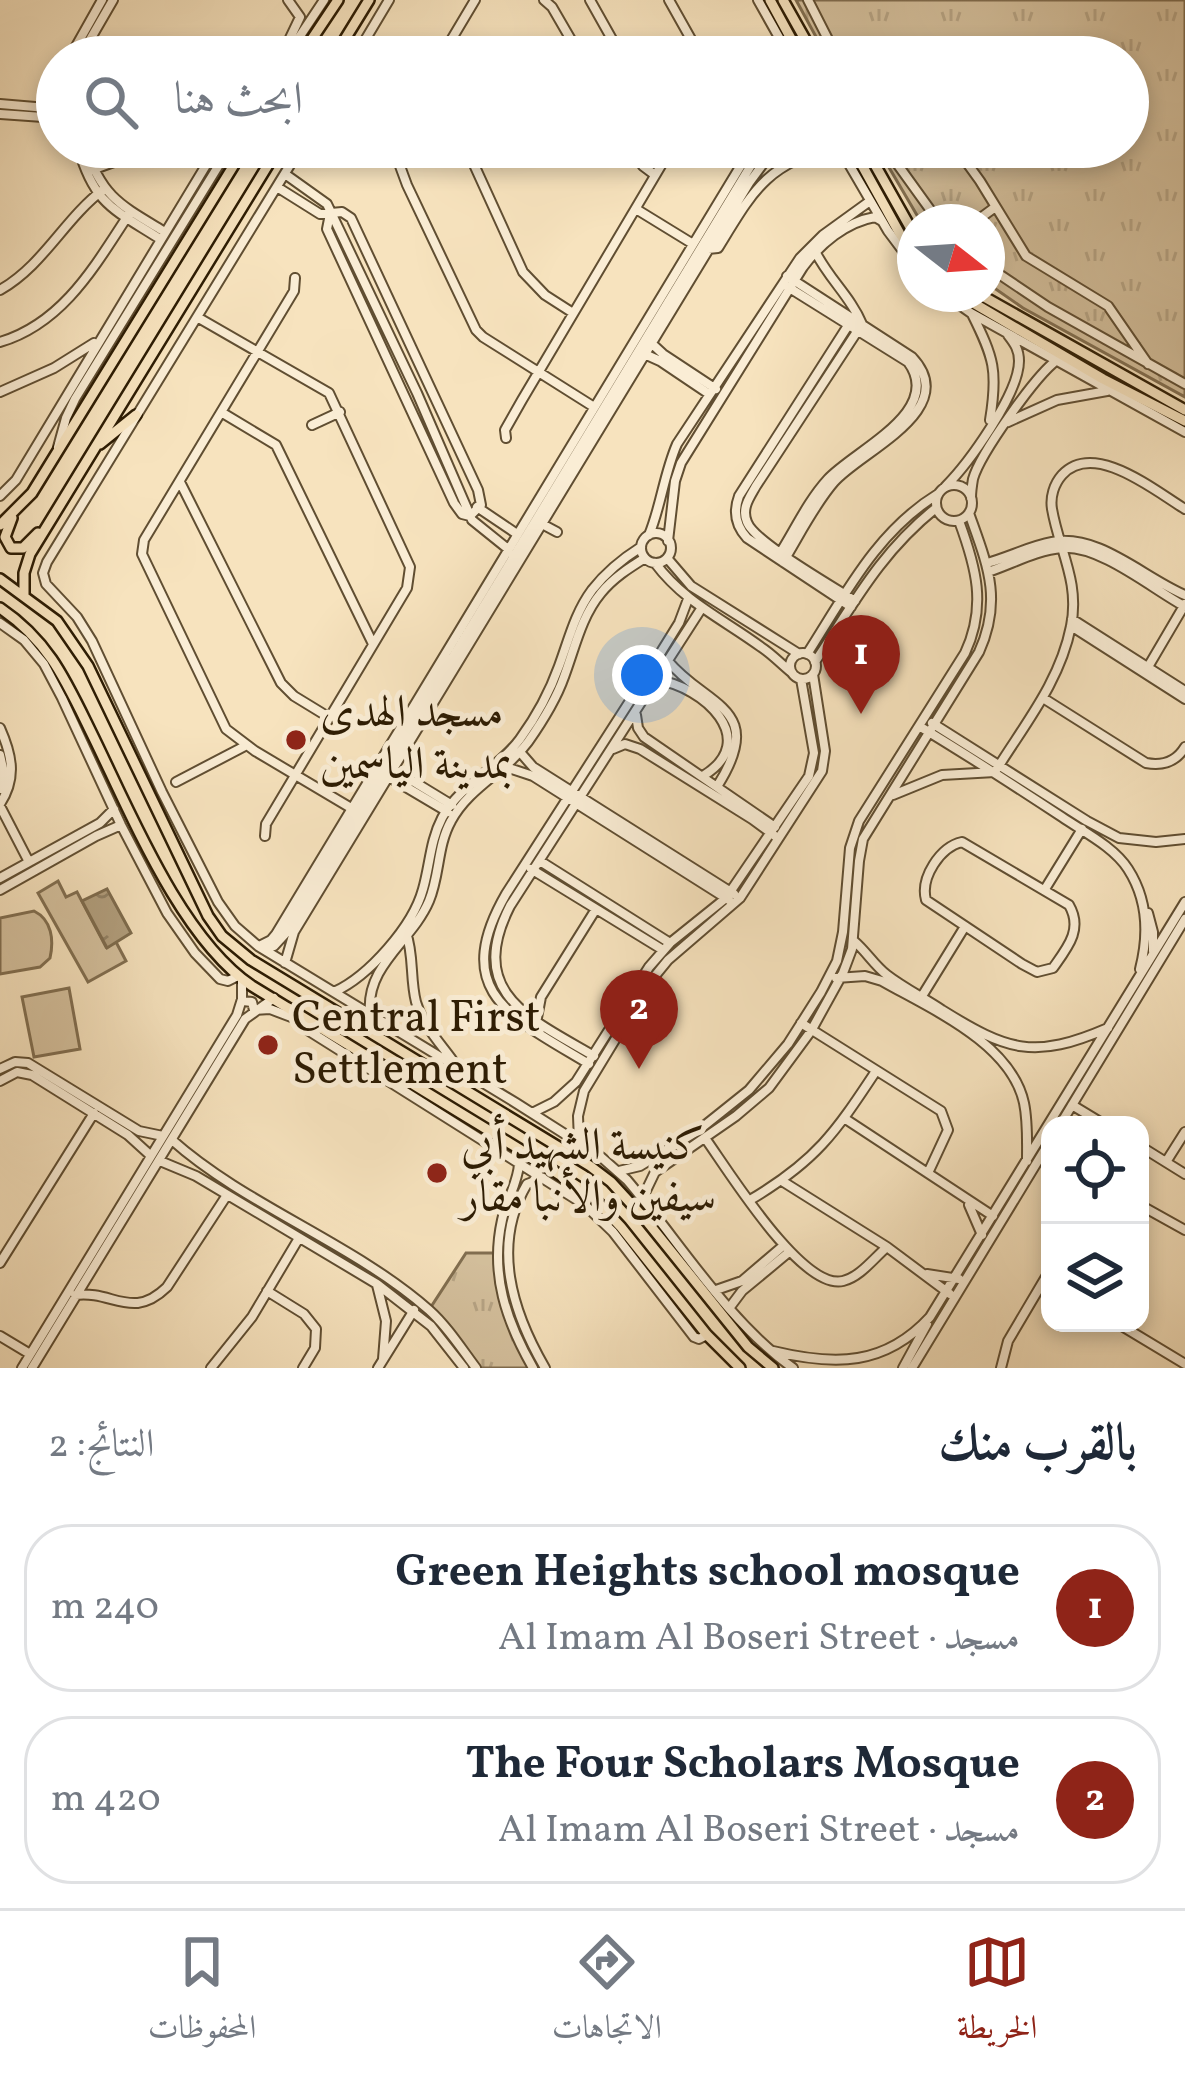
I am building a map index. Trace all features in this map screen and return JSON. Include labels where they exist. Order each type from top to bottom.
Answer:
[{"type":"main road","points":[[308,36],[338,0]]},
{"type":"main road","points":[[770,0],[786,36]]},
{"type":"main road","points":[[783,0],[803,36]]},
{"type":"main road","points":[[347,36],[368,1],[386,5]]},
{"type":"main road","points":[[0,525],[32,493],[232,168]]},
{"type":"main road","points":[[25,596],[27,560],[266,168]]},
{"type":"main road","points":[[862,168],[897,232]]},
{"type":"main road","points":[[877,168],[897,204]]},
{"type":"main road","points":[[1005,309],[1185,410]]},
{"type":"main road","points":[[983,312],[1086,373],[1185,422]]},
{"type":"main road","points":[[96,447],[136,415]]},
{"type":"main road","points":[[14,513],[5,537],[16,550],[51,519]]},
{"type":"main road","points":[[0,579],[57,621],[88,666],[208,916],[222,936],[250,960],[611,1182],[688,1276],[711,1294],[748,1347],[772,1368]]},
{"type":"main road","points":[[0,608],[26,626],[63,674],[85,732],[145,843],[197,932],[240,978],[491,1139],[592,1196],[740,1368]]},
{"type":"main road","points":[[88,666],[100,658]]},
{"type":"main road","points":[[131,815],[145,812],[153,801]]},
{"type":"main road","points":[[145,843],[148,829],[166,827]]},
{"type":"main road","points":[[250,960],[257,946]]},
{"type":"main road","points":[[508,1116],[516,1102]]},
{"type":"main road","points":[[671,1290],[682,1286],[688,1276]]},
{"type":"main road","points":[[690,1312],[692,1301],[711,1294]]},
{"type":"street","points":[[82,36],[102,0]]},
{"type":"street","points":[[92,36],[113,0]]},
{"type":"street","points":[[288,0],[300,16],[291,36]]},
{"type":"street","points":[[303,36],[324,0]]},
{"type":"street","points":[[454,36],[475,0]]},
{"type":"street","points":[[544,0],[568,36]]},
{"type":"street","points":[[590,0],[610,36]]},
{"type":"street","points":[[669,0],[689,36]]},
{"type":"street","points":[[758,0],[782,36]]},
{"type":"street","points":[[808,0],[826,36]]},
{"type":"street","points":[[368,36],[386,5]]},
{"type":"street","points":[[0,104],[36,108]]},
{"type":"street","points":[[0,114],[36,110]]},
{"type":"street","points":[[88,168],[101,192],[163,236]]},
{"type":"street","points":[[89,171],[97,168]]},
{"type":"street","points":[[0,496],[16,480],[204,168]]},
{"type":"street","points":[[58,451],[75,399],[217,168]]},
{"type":"street","points":[[289,168],[47,562],[48,587],[76,617],[100,658],[162,793],[218,902],[236,926],[257,946],[516,1102],[618,1171],[643,1198],[711,1294],[793,1368]]},
{"type":"street","points":[[401,168],[476,330],[594,406]]},
{"type":"street","points":[[476,168],[523,272],[545,295],[573,313]]},
{"type":"street","points":[[646,168],[655,175]]},
{"type":"street","points":[[506,438],[508,423],[659,168]]},
{"type":"street","points":[[257,946],[276,934],[739,168]]},
{"type":"street","points":[[649,341],[750,184],[755,168]]},
{"type":"street","points":[[257,946],[269,948],[282,938],[649,341],[761,168]]},
{"type":"street","points":[[750,184],[782,168]]},
{"type":"street","points":[[850,168],[897,236]]},
{"type":"street","points":[[901,168],[926,204]]},
{"type":"street","points":[[971,168],[992,204]]},
{"type":"street","points":[[285,174],[323,201],[356,260],[470,516],[508,548]]},
{"type":"street","points":[[277,187],[320,214],[342,212],[351,218],[478,490],[479,509],[470,516]]},
{"type":"street","points":[[0,290],[28,272],[81,208],[101,192]]},
{"type":"street","points":[[788,282],[870,201]]},
{"type":"street","points":[[636,209],[693,244]]},
{"type":"street","points":[[0,342],[49,318],[95,267],[128,214]]},
{"type":"street","points":[[330,214],[327,229],[373,332],[454,503],[470,516]]},
{"type":"street","points":[[370,1014],[370,987],[418,903],[435,834],[452,809],[520,739],[548,692],[586,599],[649,535],[672,456],[817,240],[851,220],[887,219]]},
{"type":"street","points":[[1005,225],[1025,256],[1108,306],[1148,364]]},
{"type":"street","points":[[815,251],[857,314],[855,325],[759,473],[736,518],[741,531],[853,604]]},
{"type":"street","points":[[295,278],[294,291],[144,540],[143,560],[230,734],[351,808]]},
{"type":"street","points":[[1005,278],[1185,384]]},
{"type":"street","points":[[782,557],[831,480],[900,433],[926,385],[912,357],[788,282]]},
{"type":"street","points":[[971,313],[1004,327],[1185,432]]},
{"type":"street","points":[[971,313],[994,369],[988,429]]},
{"type":"street","points":[[197,317],[325,389],[340,412],[410,568],[407,589],[266,824],[266,836]]},
{"type":"street","points":[[373,332],[386,325]]},
{"type":"street","points":[[791,672],[791,661],[803,654],[889,532],[941,491],[969,460],[1018,370],[1017,346],[1004,327]]},
{"type":"street","points":[[0,392],[54,368],[101,337]]},
{"type":"street","points":[[649,341],[716,394]]},
{"type":"street","points":[[642,353],[716,394]]},
{"type":"street","points":[[618,1171],[640,1166],[701,1134],[769,1088],[811,1031],[848,939],[860,850],[868,828],[984,639],[992,599],[988,568],[969,513],[975,472],[1039,375],[1057,361]]},
{"type":"street","points":[[394,375],[406,368]]},
{"type":"street","points":[[417,393],[430,387]]},
{"type":"street","points":[[1006,423],[1057,400],[1111,391]]},
{"type":"street","points":[[655,563],[667,559],[670,552],[677,472],[716,394]]},
{"type":"street","points":[[221,412],[276,445],[373,644]]},
{"type":"street","points":[[312,425],[340,412]]},
{"type":"street","points":[[998,769],[1043,698],[1072,623],[1072,588],[1052,508],[1060,478],[1077,465],[1098,463],[1116,468],[1185,509]]},
{"type":"street","points":[[286,963],[295,932],[388,771],[470,649],[563,495],[570,472]]},
{"type":"street","points":[[179,481],[280,682],[329,718]]},
{"type":"street","points":[[941,491],[961,486],[971,498]]},
{"type":"street","points":[[532,1113],[586,1077],[658,970],[733,898],[818,779],[825,761],[815,662],[895,544],[936,508],[941,491]]},
{"type":"street","points":[[465,500],[518,534]]},
{"type":"street","points":[[936,508],[945,520],[959,521],[969,513]]},
{"type":"street","points":[[959,521],[976,570],[979,600],[974,632],[854,834],[848,862],[848,939],[884,978],[978,1036],[1002,1060],[1023,1099],[1027,1162]]},
{"type":"street","points":[[542,524],[557,532]]},
{"type":"street","points":[[649,535],[660,534],[668,541]]},
{"type":"street","points":[[530,544],[543,548]]},
{"type":"street","points":[[976,570],[1063,544],[1098,556],[1185,602],[1146,670]]},
{"type":"street","points":[[641,547],[645,558],[688,599],[763,647],[801,679],[814,761],[777,833]]},
{"type":"street","points":[[452,809],[520,752],[555,698],[594,603],[645,558]]},
{"type":"street","points":[[667,559],[691,586],[815,662]]},
{"type":"street","points":[[575,798],[612,750],[617,732],[655,680],[688,599]]},
{"type":"street","points":[[591,1060],[515,1013],[491,991],[484,958],[494,917],[701,609]]},
{"type":"street","points":[[0,623],[35,651],[85,732],[121,825],[185,941],[220,979],[240,978],[237,1015],[209,1070]]},
{"type":"street","points":[[1072,623],[1185,695]]},
{"type":"street","points":[[661,666],[719,702],[734,725],[734,749],[718,785]]},
{"type":"street","points":[[801,679],[813,674]]},
{"type":"street","points":[[655,680],[677,686],[712,707],[724,721],[725,752],[716,768],[699,779]]},
{"type":"street","points":[[1043,698],[1146,763],[1164,764],[1185,747]]},
{"type":"street","points":[[637,708],[636,722],[644,737],[777,833]]},
{"type":"street","points":[[921,722],[1085,825],[1120,858],[1137,885],[1153,932],[1156,958]]},
{"type":"street","points":[[0,728],[12,772],[0,805],[29,862]]},
{"type":"street","points":[[176,782],[246,745]]},
{"type":"street","points":[[612,750],[636,747],[718,785],[777,833]]},
{"type":"street","points":[[520,752],[575,798],[733,898]]},
{"type":"street","points":[[0,755],[4,772],[0,789]]},
{"type":"street","points":[[505,767],[523,771],[575,798]]},
{"type":"street","points":[[890,796],[942,775],[998,769]]},
{"type":"street","points":[[388,771],[452,809]]},
{"type":"street","points":[[0,878],[100,823],[114,809]]},
{"type":"street","points":[[0,890],[121,825]]},
{"type":"street","points":[[1085,825],[1131,840],[1185,839]]},
{"type":"street","points":[[1045,889],[1085,825]]},
{"type":"street","points":[[955,843],[969,844],[1045,889],[1069,905],[1076,922],[1053,968],[1037,972],[929,904],[923,892],[932,868],[955,843]]},
{"type":"street","points":[[532,863],[596,909],[667,947]]},
{"type":"street","points":[[532,863],[667,947]]},
{"type":"street","points":[[579,1143],[578,1110],[591,1060],[643,976],[667,947],[733,898]]},
{"type":"street","points":[[1137,982],[1146,933],[1142,902]]},
{"type":"street","points":[[771,1350],[824,1360],[865,1358],[913,1336],[956,1287],[982,1235],[998,1219],[1027,1162],[1089,1069],[1185,902]]},
{"type":"street","points":[[534,1026],[541,998],[596,909]]},
{"type":"street","points":[[1065,1116],[1109,1027],[1185,920]]},
{"type":"street","points":[[920,999],[964,928]]},
{"type":"street","points":[[334,992],[347,986],[405,932]]},
{"type":"street","points":[[405,932],[419,1011],[458,1067]]},
{"type":"street","points":[[643,1198],[655,1172],[763,1076],[835,978],[884,978]]},
{"type":"street","points":[[22,1368],[160,1160],[167,1138],[209,1070],[245,1019],[274,998]]},
{"type":"street","points":[[515,1013],[541,998]]},
{"type":"street","points":[[241,1002],[250,1000],[254,1010]]},
{"type":"street","points":[[288,1006],[294,1018]]},
{"type":"street","points":[[254,1010],[271,1009],[294,1018],[369,1070],[491,1139],[585,1205],[613,1232],[694,1337],[707,1335]]},
{"type":"street","points":[[801,1024],[941,1111],[948,1125],[946,1137],[928,1173]]},
{"type":"street","points":[[978,1036],[1040,1049],[1059,1047],[1109,1027]]},
{"type":"street","points":[[0,1069],[15,1062],[28,1063],[138,1142],[149,1155]]},
{"type":"street","points":[[750,1200],[814,1155],[876,1071]]},
{"type":"street","points":[[0,1081],[23,1072],[139,1131],[167,1138],[196,1162],[409,1294],[439,1320],[464,1368]]},
{"type":"street","points":[[1072,1105],[1090,1116]]},
{"type":"street","points":[[0,1263],[94,1113]]},
{"type":"street","points":[[844,1118],[998,1219]]},
{"type":"street","points":[[1166,1162],[1185,1132]]},
{"type":"street","points":[[701,1134],[786,1249],[823,1280],[841,1282],[856,1275],[887,1246]]},
{"type":"street","points":[[32,1368],[92,1268],[149,1155],[167,1138]]},
{"type":"street","points":[[1149,1152],[1185,1174]]},
{"type":"street","points":[[908,1368],[1041,1154]]},
{"type":"street","points":[[160,1160],[185,1170],[376,1284],[414,1310],[476,1368]]},
{"type":"street","points":[[519,1163],[501,1223],[498,1268],[510,1325],[533,1368]]},
{"type":"street","points":[[543,1178],[526,1185],[518,1203],[508,1268],[521,1322],[545,1368]]},
{"type":"street","points":[[516,1180],[526,1185]]},
{"type":"street","points":[[782,1181],[925,1274],[956,1287]]},
{"type":"street","points":[[75,1295],[136,1304],[161,1293],[226,1195]]},
{"type":"street","points":[[964,1199],[982,1235]]},
{"type":"street","points":[[1149,1210],[1185,1230]]},
{"type":"street","points":[[212,1368],[235,1342],[298,1238]]},
{"type":"street","points":[[711,1294],[742,1281],[786,1249]]},
{"type":"street","points":[[730,1307],[786,1249]]},
{"type":"street","points":[[92,1268],[103,1296]]},
{"type":"street","points":[[925,1274],[956,1287]]},
{"type":"street","points":[[376,1284],[386,1321],[381,1364]]},
{"type":"street","points":[[1001,1368],[1008,1341],[1041,1289]]},
{"type":"street","points":[[267,1291],[312,1320],[315,1348],[304,1368]]},
{"type":"street","points":[[381,1364],[414,1310]]},
{"type":"street","points":[[908,1368],[930,1317]]},
{"type":"street","points":[[1132,1332],[1185,1364]]},
{"type":"street","points":[[0,1336],[30,1354]]},
{"type":"street","points":[[448,1368],[460,1354]]},
{"type":"green space","points":[[796,0],[1185,0],[1185,397],[1005,296],[1005,204],[910,204],[889,168],[1149,168],[1149,36],[816,36]]},
{"type":"green space","points":[[58,881],[66,897],[77,892],[106,947],[116,942],[126,961],[88,982],[38,893]]},
{"type":"green space","points":[[34,911],[50,931],[50,958],[40,967],[0,974],[0,918]]},
{"type":"green space","points":[[69,988],[80,1049],[34,1057],[22,997]]},
{"type":"green space","points":[[466,1253],[498,1253],[500,1288],[533,1368],[476,1368],[429,1310]]},
{"type":"water","points":[[107,889],[131,933],[107,948],[82,901]]},
{"type":"place","name":"Green Heights school mosque","points":[[861,714]]},
{"type":"place","name":"مسجد الهدى بمدينة الياسمين","points":[[296,740]]},
{"type":"place","name":"Central First Settlement","points":[[268,1045]]},
{"type":"place","name":"The Four Scholars Mosque","points":[[639,1069]]},
{"type":"place","name":"كنيسة الشهيد أبي سيفين والأنبا مقار","points":[[437,1173]]}]
